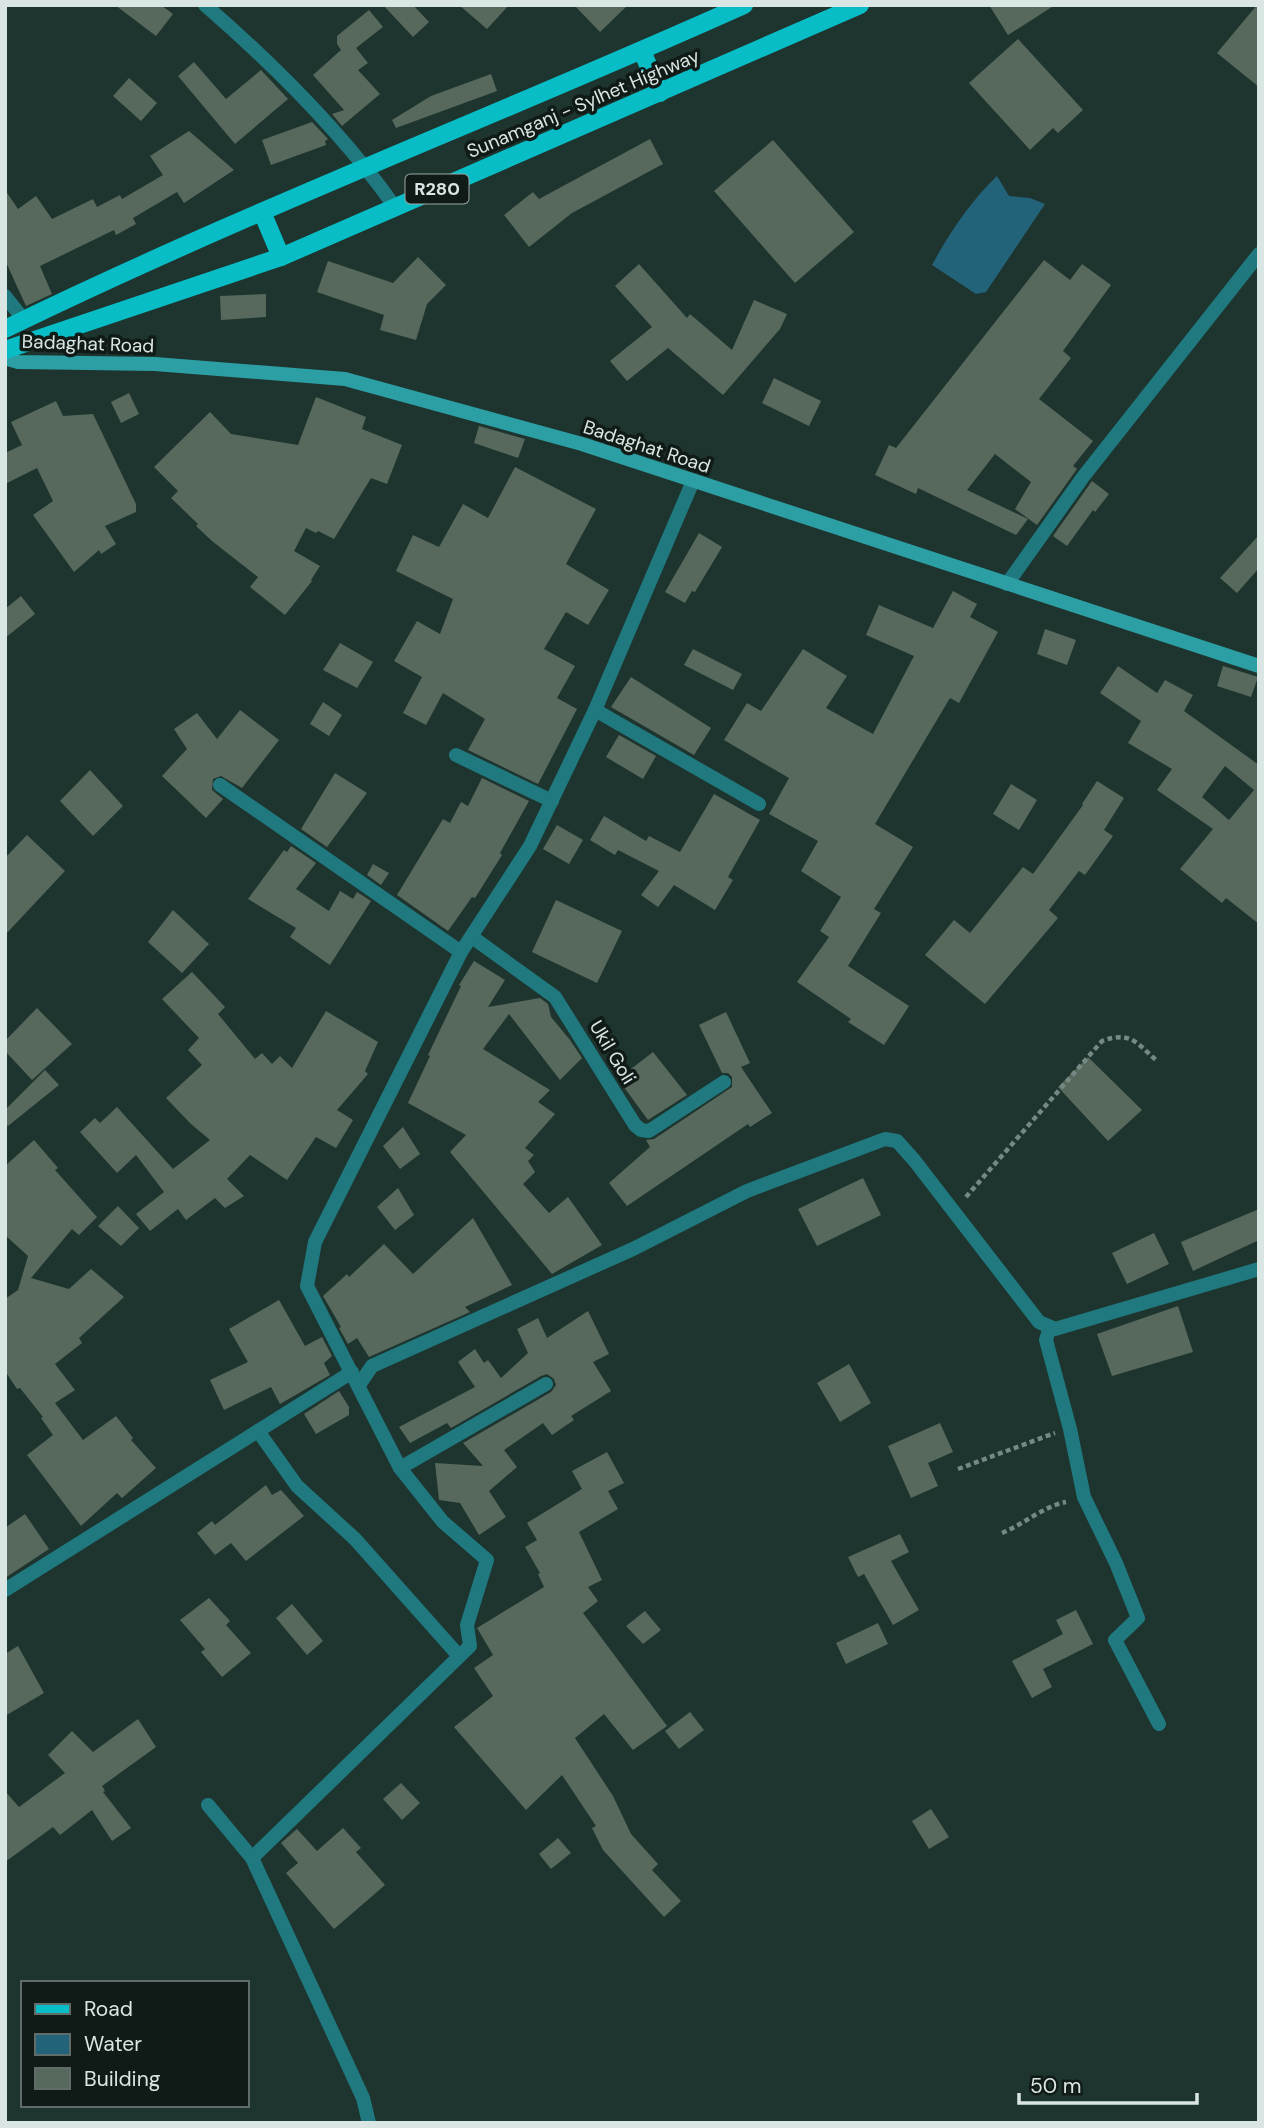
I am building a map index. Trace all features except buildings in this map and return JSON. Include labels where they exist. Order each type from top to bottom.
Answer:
[{"type":"main road","name":"Sunamganj - Sylhet Highway","points":[[5,329],[366,166],[642,51],[744,5]]},
{"type":"main road","name":"Sunamganj - Sylhet Highway","points":[[5,350],[281,257],[860,5]]},
{"type":"main road","points":[[642,51],[660,93]]},
{"type":"main road","points":[[262,212],[281,257]]},
{"type":"main road","name":"Badaghat Road","points":[[5,358],[18,362],[155,364],[345,379],[582,444],[1259,666]]},
{"type":"street","points":[[205,5],[248,43],[366,166],[395,207]]},
{"type":"street","points":[[1007,584],[1083,477],[1259,254]]},
{"type":"street","points":[[5,296],[24,320]]},
{"type":"street","points":[[252,1858],[470,1646],[467,1625],[487,1560],[443,1522],[400,1468],[307,1286],[315,1242],[461,952],[530,846],[595,710],[693,481]]},
{"type":"street","points":[[595,710],[760,804]]},
{"type":"street","points":[[456,755],[552,801]]},
{"type":"street","points":[[220,785],[461,952]]},
{"type":"street","name":"Ukil Goli","points":[[472,937],[555,997],[641,1130],[649,1131],[724,1082]]},
{"type":"street","points":[[5,1590],[258,1431],[356,1379],[372,1366],[634,1249],[747,1191],[885,1139],[897,1141],[1039,1322],[1055,1329],[1259,1269]]},
{"type":"street","points":[[1051,1327],[1046,1340],[1070,1429],[1084,1497],[1116,1563],[1138,1618],[1115,1640],[1160,1724]]},
{"type":"street","points":[[400,1468],[546,1384]]},
{"type":"street","points":[[258,1431],[297,1486],[355,1539],[459,1656]]},
{"type":"street","points":[[208,1805],[252,1858],[363,2098],[369,2123]]},
{"type":"path","points":[[953,1210],[1102,1041],[1124,1036],[1133,1040],[1156,1060]]},
{"type":"path","points":[[958,1469],[1070,1429]]},
{"type":"path","points":[[1002,1533],[1018,1527],[1055,1504],[1084,1497]]},
{"type":"water","points":[[997,176],[1009,196],[1030,198],[1045,204],[986,292],[976,294],[932,265],[961,218]]}]
